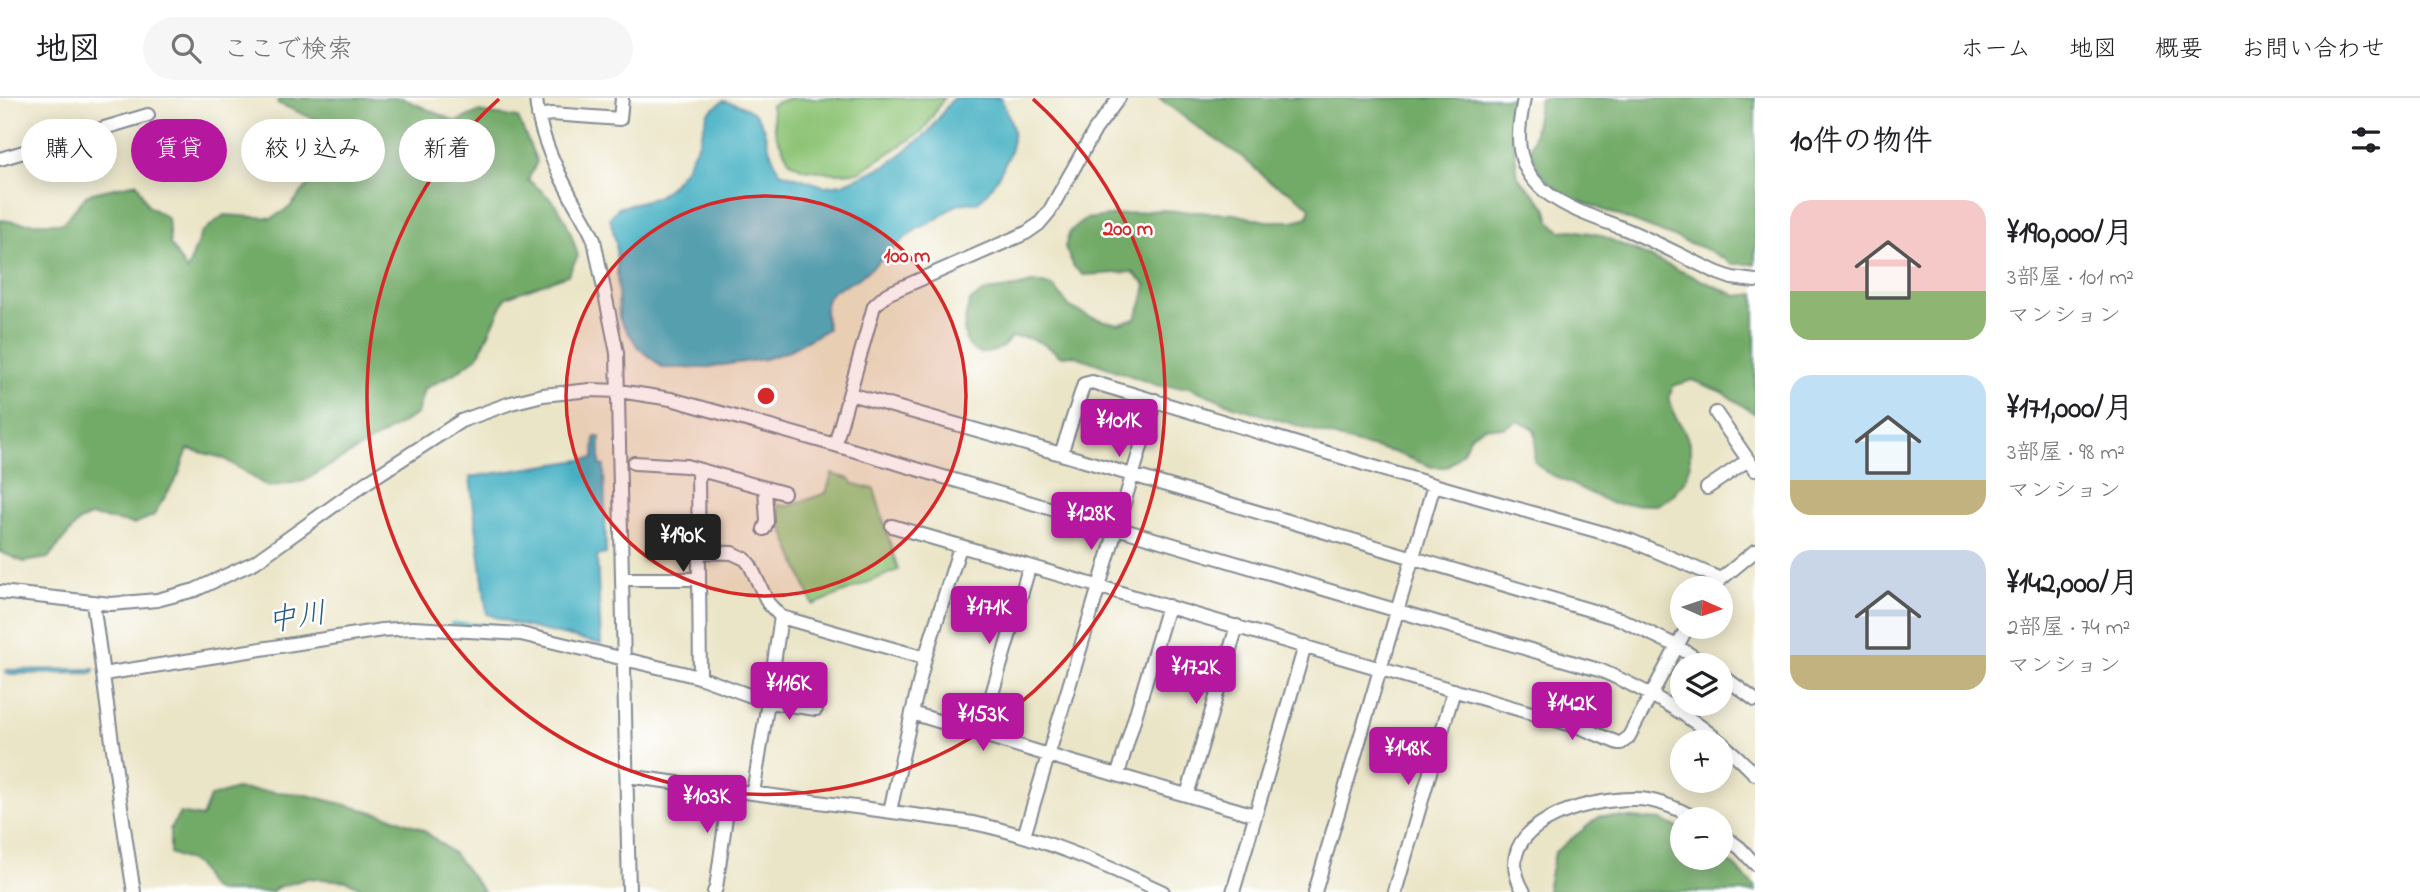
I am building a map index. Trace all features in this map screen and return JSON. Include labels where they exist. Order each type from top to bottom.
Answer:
[{"type":"street","points":[[536,98],[538,116],[556,166],[594,240],[617,353],[629,892]]},
{"type":"street","points":[[538,116],[552,114],[620,118],[622,98]]},
{"type":"street","points":[[835,445],[874,306],[887,294],[1026,233],[1039,224],[1049,212],[1095,130],[1119,98]]},
{"type":"street","points":[[1524,98],[1519,138],[1529,173],[1541,188],[1574,211],[1626,230],[1718,273],[1755,281]]},
{"type":"street","points":[[0,159],[148,115]]},
{"type":"street","points":[[1060,454],[1084,384],[1092,382],[1434,485],[1633,541],[1701,576]]},
{"type":"street","points":[[0,592],[93,603],[137,603],[177,596],[237,572],[287,541],[439,433],[484,411],[511,402],[569,391],[619,391],[671,399],[835,445],[1602,671],[1681,711],[1709,731],[1755,774]]},
{"type":"street","points":[[850,394],[1620,619],[1688,653]]},
{"type":"street","points":[[1024,836],[1155,400]]},
{"type":"street","points":[[1707,488],[1752,465],[1716,413]]},
{"type":"street","points":[[634,463],[686,467],[783,493]]},
{"type":"street","points":[[698,470],[700,678]]},
{"type":"street","points":[[1315,892],[1434,485]]},
{"type":"street","points":[[764,529],[765,488]]},
{"type":"street","points":[[892,526],[1578,727],[1614,743],[1621,743],[1628,738],[1681,639]]},
{"type":"street","points":[[890,811],[925,658],[960,547]]},
{"type":"street","points":[[1726,576],[1755,551]]},
{"type":"street","points":[[699,552],[732,553],[745,559],[768,603],[781,617],[925,658]]},
{"type":"street","points":[[980,735],[1029,568]]},
{"type":"street","points":[[623,579],[699,579]]},
{"type":"street","points":[[93,603],[117,794],[134,892]]},
{"type":"street","points":[[1118,774],[1168,606]]},
{"type":"street","points":[[753,793],[781,617]]},
{"type":"street","points":[[1187,795],[1237,626]]},
{"type":"street","points":[[103,671],[345,635],[413,628],[521,634],[700,678],[768,702],[816,709]]},
{"type":"street","points":[[1233,892],[1306,646]]},
{"type":"street","points":[[1733,684],[1755,700]]},
{"type":"street","points":[[1395,892],[1454,690]]},
{"type":"street","points":[[912,713],[1255,815]]},
{"type":"street","points":[[627,776],[973,823],[1024,836],[1106,865],[1163,892]]},
{"type":"street","points":[[714,892],[730,789]]},
{"type":"street","points":[[1524,892],[1516,873],[1516,855],[1520,843],[1529,832],[1557,814],[1610,801],[1636,799],[1670,808]]},
{"type":"street","points":[[1733,843],[1755,864]]},
{"type":"green space","points":[[279,98],[402,98],[449,119],[399,119],[399,182],[495,182],[495,119],[463,119],[478,112],[518,118],[537,162],[528,180],[556,205],[566,221],[574,243],[578,256],[568,275],[506,297],[478,356],[457,372],[424,389],[417,414],[304,481],[268,487],[223,458],[188,449],[178,476],[153,516],[134,524],[91,516],[79,521],[48,558],[24,562],[0,552],[0,220],[63,223],[88,194],[137,183],[148,206],[168,218],[170,244],[187,271],[201,233],[224,215],[272,218],[290,207],[310,182],[385,182],[385,119],[314,119],[277,103]]},
{"type":"green space","points":[[789,98],[944,98],[923,131],[859,172],[836,173],[803,169],[790,162],[776,135],[771,105]]},
{"type":"green space","points":[[1159,98],[1514,98],[1511,124],[1518,177],[1546,207],[1550,221],[1560,231],[1573,230],[1600,235],[1737,296],[1755,294],[1755,414],[1722,392],[1692,380],[1673,386],[1669,399],[1690,446],[1687,478],[1672,496],[1657,505],[1613,504],[1546,472],[1534,461],[1534,429],[1518,421],[1503,428],[1485,427],[1472,434],[1462,453],[1447,467],[1432,467],[1393,452],[1234,406],[1189,387],[1159,386],[1073,355],[1060,356],[1030,339],[1010,338],[995,351],[975,351],[966,340],[965,320],[970,301],[986,291],[1035,282],[1054,287],[1070,307],[1090,317],[1118,324],[1135,319],[1146,285],[1133,272],[1083,275],[1074,267],[1065,247],[1070,231],[1086,219],[1158,210],[1234,214],[1266,221],[1293,221],[1308,217],[1310,207],[1290,192],[1270,182],[1241,156]]},
{"type":"green space","points":[[1540,98],[1755,98],[1755,264],[1733,264],[1708,250],[1564,195],[1539,173],[1531,150]]},
{"type":"green space","points":[[832,474],[874,489],[898,570],[813,605],[782,527],[776,522],[778,505],[789,506],[826,493]]},
{"type":"green space","points":[[236,789],[303,794],[389,816],[422,829],[454,854],[484,892],[368,892],[347,881],[308,878],[276,888],[272,892],[218,892],[209,886],[196,864],[170,853],[170,829],[180,813],[202,817],[210,797]]},
{"type":"green space","points":[[1600,816],[1662,820],[1670,824],[1670,870],[1733,870],[1733,865],[1755,887],[1755,892],[1549,892],[1547,890],[1555,852]]},
{"type":"water","points":[[953,98],[1001,98],[1013,130],[1011,149],[1002,169],[977,203],[959,204],[919,228],[860,277],[831,293],[825,305],[828,329],[786,352],[765,359],[703,368],[663,368],[639,348],[619,319],[616,243],[610,218],[618,208],[657,197],[671,186],[685,169],[699,142],[708,113],[723,101],[739,105],[758,118],[780,172],[824,186],[843,184],[887,165],[927,134]]},
{"type":"water","points":[[595,437],[600,437],[600,465],[604,466],[606,554],[597,556],[601,644],[515,624],[487,614],[470,477],[594,458]]},
{"type":"water","points":[[94,669],[94,673],[6,674],[6,670]]},
{"type":"waterway","name":"中川","points":[[452,624],[496,626]]}]
